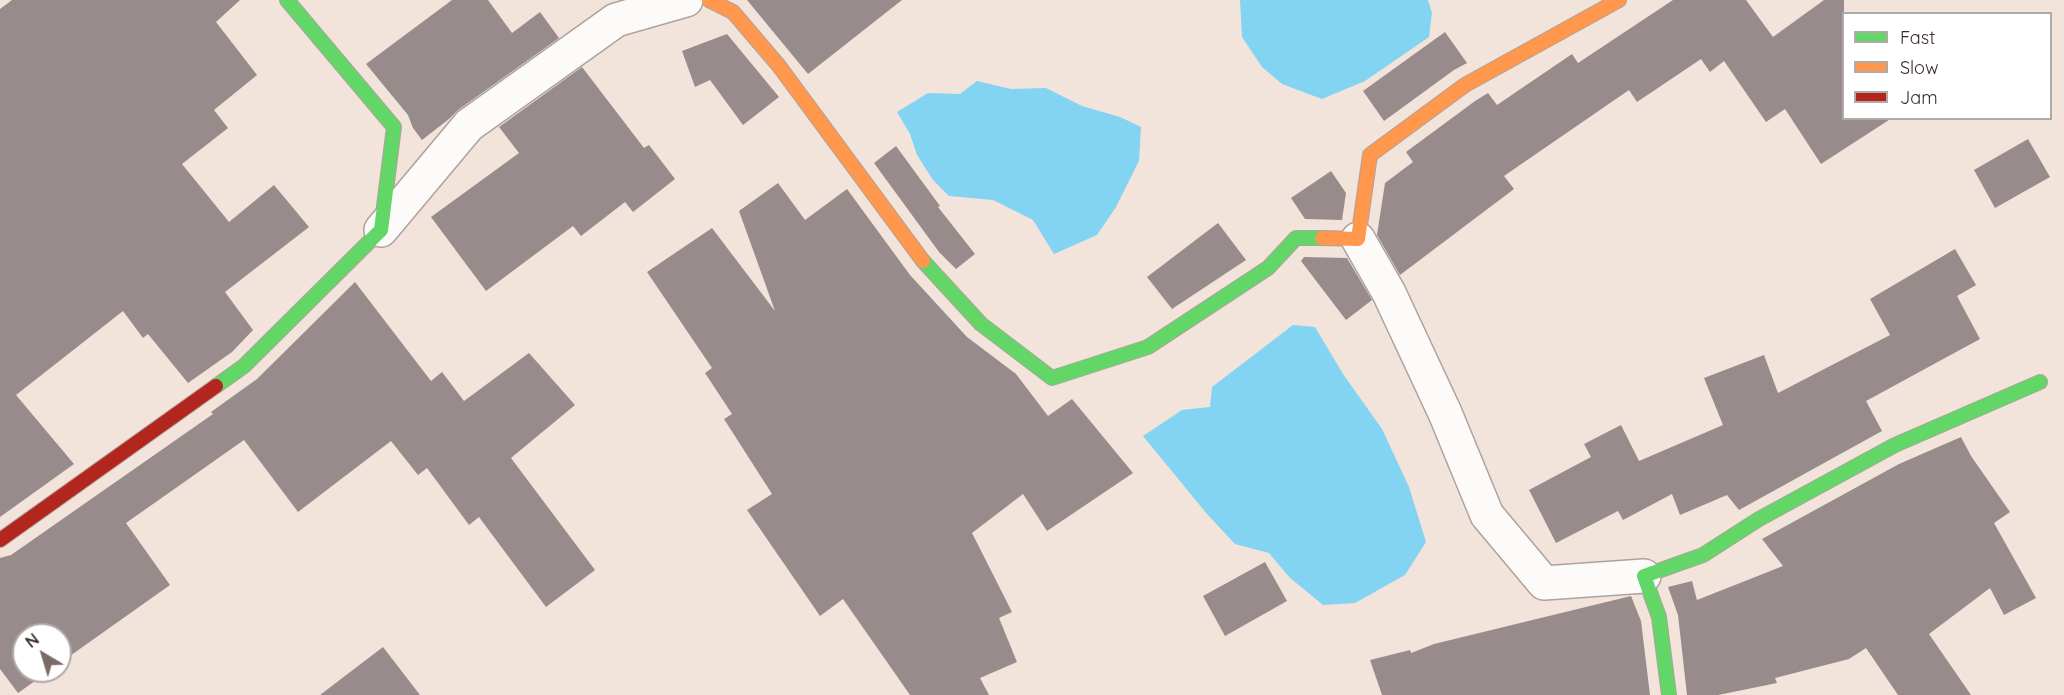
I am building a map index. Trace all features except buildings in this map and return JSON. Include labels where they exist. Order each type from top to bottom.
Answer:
[{"type":"street","points":[[287,0],[394,127],[381,230]]},
{"type":"street","points":[[0,540],[244,366],[381,230],[469,125],[616,20],[686,0]]},
{"type":"street","points":[[1619,0],[1465,85],[1370,155],[1358,239],[1389,293],[1408,333],[1445,413],[1487,515],[1544,583],[1644,576],[1703,555],[1759,519],[1895,445],[2040,382]]},
{"type":"street","points":[[730,4],[779,66],[925,264],[981,324],[1052,378],[1148,347],[1268,268],[1296,238],[1358,239]]},
{"type":"street","points":[[1644,576],[1659,617],[1670,695]]},
{"type":"water","points":[[1240,0],[1428,0],[1432,13],[1429,37],[1365,81],[1322,99],[1282,84],[1262,67],[1242,37]]},
{"type":"water","points":[[977,81],[1011,89],[1046,88],[1082,106],[1120,117],[1141,127],[1139,161],[1116,207],[1097,235],[1054,254],[1033,220],[993,200],[949,196],[933,180],[917,155],[910,134],[897,112],[928,93],[960,94]]},
{"type":"water","points":[[1293,325],[1315,327],[1343,374],[1382,429],[1409,487],[1426,542],[1405,575],[1355,603],[1323,605],[1289,577],[1269,553],[1235,544],[1207,514],[1143,436],[1182,410],[1210,407],[1212,387]]},
{"type":"traffic: fast","points":[[216,386],[244,366],[381,230],[394,127],[287,0]]},
{"type":"traffic: fast","points":[[923,261],[981,324],[1052,378],[1148,347],[1268,268],[1296,238],[1322,238]]},
{"type":"traffic: fast","points":[[1669,695],[1659,617],[1644,576],[1703,555],[1759,519],[1895,445],[2040,382]]},
{"type":"traffic: slow","points":[[709,0],[733,12],[779,66],[923,261]]},
{"type":"traffic: slow","points":[[1322,238],[1358,239],[1370,155],[1465,85],[1619,0]]},
{"type":"traffic: jam","points":[[0,540],[216,386]]}]
